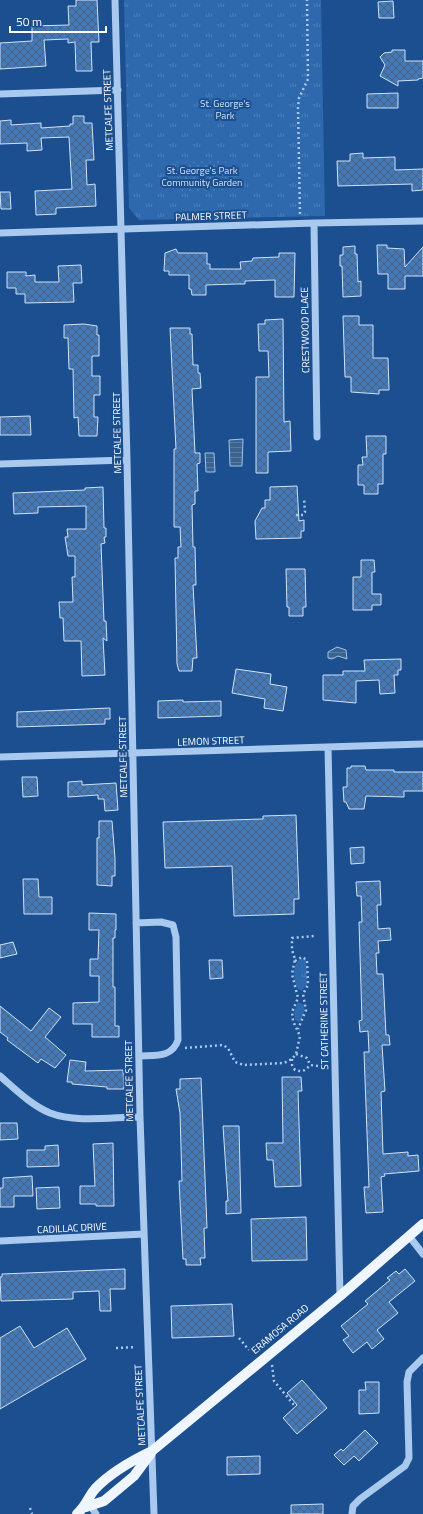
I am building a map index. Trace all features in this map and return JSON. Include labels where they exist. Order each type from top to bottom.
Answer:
[{"type":"main road","name":"ERAMOSA ROAD","points":[[91,1509],[94,1490],[125,1464],[152,1451],[340,1296],[423,1224]]},
{"type":"main road","name":"ERAMOSA ROAD","points":[[77,1514],[91,1509],[104,1501],[134,1476],[152,1451]]},
{"type":"street","name":"METCALFE STREET","points":[[115,0],[127,460],[140,1117],[154,1514]]},
{"type":"street","points":[[0,94],[118,90]]},
{"type":"street","name":"PALMER STREET","points":[[0,233],[121,228],[423,221]]},
{"type":"street","name":"CRESTWOOD PLACE","points":[[314,223],[317,437]]},
{"type":"street","points":[[0,464],[127,460]]},
{"type":"street","name":"LEMON STREET","points":[[0,757],[423,744]]},
{"type":"street","name":"ST CATHERINE STREET","points":[[328,747],[340,1296]]},
{"type":"street","points":[[136,923],[168,923],[173,925],[175,930],[178,1040],[174,1048],[167,1054],[139,1056]]},
{"type":"street","points":[[0,1076],[27,1099],[50,1113],[80,1118],[140,1117]]},
{"type":"street","name":"CADILLAC DRIVE","points":[[0,1241],[144,1234]]},
{"type":"street","points":[[409,1236],[423,1254]]},
{"type":"street","points":[[352,1514],[353,1506],[360,1499],[404,1466],[408,1458],[407,1382],[409,1372],[423,1358]]},
{"type":"path","points":[[300,214],[298,108],[299,98],[308,78],[307,0]]},
{"type":"path","points":[[296,515],[302,515],[305,512],[304,498]]},
{"type":"path","points":[[174,1048],[223,1045],[228,1048],[235,1062],[244,1065],[284,1063],[292,1059],[296,1054],[300,1040],[298,1029],[293,1021],[292,1012],[298,994],[292,974],[295,961],[292,950],[292,938],[314,936]]},
{"type":"path","points":[[295,961],[302,957],[307,960],[308,986],[303,994],[305,1002],[304,1017],[298,1029]]},
{"type":"path","points":[[298,994],[303,994]]},
{"type":"path","points":[[297,1000],[305,1002]]},
{"type":"path","points":[[296,1054],[303,1055],[307,1058],[310,1065]]},
{"type":"path","points":[[292,1059],[292,1065],[295,1070],[301,1072],[305,1071],[310,1065]]},
{"type":"path","points":[[310,1065],[318,1066]]},
{"type":"path","points":[[239,1338],[249,1350]]},
{"type":"path","points":[[116,1348],[136,1347]]},
{"type":"path","points":[[270,1353],[274,1380],[294,1405]]},
{"type":"path","points":[[30,1508],[32,1514]]},
{"type":"green space","name":"St. George's Park","points":[[124,0],[321,0],[325,216],[139,220],[129,208]]},
{"type":"green space","name":"St. George's Park Community Garden","points":[[226,161],[227,190],[179,192],[177,162]]},
{"type":"green space","points":[[300,959],[306,959],[307,984],[302,991],[298,989],[294,977],[297,962]]},
{"type":"green space","points":[[298,1002],[304,1005],[302,1018],[299,1022],[295,1020],[294,1012]]},
{"type":"shaded area","points":[[243,439],[242,466],[230,466],[229,440]]},
{"type":"shaded area","points":[[205,453],[214,453],[215,472],[206,472]]},
{"type":"shaded area","points":[[337,647],[346,650],[347,659],[338,656],[332,659],[328,658],[328,652]]},
{"type":"building","points":[[76,0],[97,0],[99,42],[91,42],[92,71],[76,71],[75,42],[68,43],[68,39],[44,40],[46,66],[0,69],[0,43],[32,41],[32,26],[69,25],[68,6],[76,6]]},
{"type":"building","points":[[393,1],[394,18],[379,18],[378,2]]},
{"type":"building","points":[[392,50],[405,50],[405,61],[423,61],[423,78],[418,80],[398,81],[398,86],[380,76],[385,65],[380,57],[384,53],[392,52]]},
{"type":"building","points":[[398,93],[398,108],[367,108],[367,94]]},
{"type":"building","points":[[73,116],[84,116],[84,123],[92,123],[94,160],[86,160],[87,185],[95,184],[96,206],[56,208],[56,214],[36,215],[35,191],[72,189],[69,137],[41,138],[42,150],[27,151],[27,143],[0,144],[0,121],[11,120],[11,125],[41,123],[41,128],[70,126],[70,124],[73,124]]},
{"type":"building","points":[[363,153],[363,158],[395,157],[395,170],[423,169],[423,190],[412,191],[412,184],[338,186],[337,161],[350,161],[350,154]]},
{"type":"building","points":[[0,192],[10,192],[11,209],[1,209]]},
{"type":"building","points":[[377,245],[387,245],[387,248],[404,249],[405,267],[423,247],[423,276],[405,276],[405,289],[388,289],[388,274],[378,274]]},
{"type":"building","points":[[355,246],[355,254],[357,254],[358,282],[361,281],[361,296],[343,297],[342,266],[340,266],[340,255],[343,255],[343,247]]},
{"type":"building","points":[[176,249],[178,253],[207,253],[207,264],[210,264],[210,269],[241,269],[240,262],[252,261],[253,258],[279,257],[279,253],[295,253],[294,297],[275,297],[275,280],[245,281],[245,284],[206,285],[206,295],[192,295],[191,289],[189,289],[189,275],[169,275],[169,271],[164,271],[165,253]]},
{"type":"building","points":[[81,265],[82,283],[73,283],[74,302],[25,303],[25,294],[16,294],[16,288],[7,288],[7,272],[26,272],[26,276],[35,275],[35,282],[59,282],[58,266]]},
{"type":"building","points":[[343,316],[359,316],[359,325],[373,325],[373,358],[388,358],[389,390],[379,390],[379,394],[351,392],[351,377],[345,377]]},
{"type":"building","points":[[283,319],[284,422],[290,421],[291,451],[268,452],[268,473],[256,473],[256,377],[269,377],[268,351],[259,351],[258,324],[265,324],[265,320]]},
{"type":"building","points":[[84,324],[97,326],[97,335],[99,335],[99,356],[92,356],[92,376],[100,376],[100,395],[94,395],[94,417],[98,417],[97,436],[79,436],[78,417],[74,418],[73,369],[69,369],[68,338],[64,338],[64,325]]},
{"type":"building","points":[[170,328],[190,328],[190,334],[192,334],[193,365],[198,365],[201,388],[192,389],[195,453],[200,453],[200,463],[197,464],[198,491],[195,491],[195,504],[192,505],[193,547],[195,547],[196,585],[193,585],[197,658],[193,658],[192,671],[179,671],[177,664],[175,558],[178,558],[178,547],[181,547],[180,527],[174,527],[174,449],[176,449]]},
{"type":"building","points":[[30,416],[31,435],[0,435],[0,417]]},
{"type":"building","points":[[366,436],[386,436],[386,454],[383,454],[383,484],[378,484],[378,494],[364,494],[364,485],[358,485],[358,465],[363,465],[362,457],[367,457]]},
{"type":"building","points":[[297,486],[299,521],[304,520],[304,531],[301,531],[301,538],[256,539],[255,521],[262,508],[265,508],[265,500],[270,500],[270,487]]},
{"type":"building","points":[[103,487],[104,528],[106,528],[106,537],[104,537],[105,543],[101,544],[104,621],[106,621],[107,641],[103,638],[105,675],[82,676],[81,641],[64,641],[63,618],[60,618],[59,602],[73,602],[72,577],[75,577],[75,556],[68,556],[65,537],[68,537],[67,529],[86,529],[86,506],[38,507],[38,513],[14,514],[13,493],[85,490],[85,488]]},
{"type":"building","points":[[361,560],[374,560],[375,572],[372,572],[372,594],[381,594],[381,605],[372,605],[372,610],[353,610],[353,577],[361,577]]},
{"type":"building","points":[[286,569],[305,569],[306,607],[303,607],[303,616],[289,616],[289,607],[287,607]]},
{"type":"building","points":[[401,659],[401,670],[398,670],[398,675],[394,675],[395,693],[380,694],[379,680],[356,681],[356,703],[323,700],[323,675],[343,675],[343,671],[365,671],[364,660]]},
{"type":"building","points":[[236,669],[271,674],[270,684],[287,687],[283,711],[264,708],[265,699],[232,693]]},
{"type":"building","points":[[183,700],[183,702],[221,701],[221,716],[158,718],[158,701]]},
{"type":"building","points":[[110,708],[110,719],[105,719],[105,724],[17,727],[17,712]]},
{"type":"building","points":[[351,766],[365,766],[366,770],[423,772],[423,791],[404,791],[404,797],[366,796],[364,809],[349,809],[346,802],[344,802],[343,787],[347,787],[347,768],[351,768]]},
{"type":"building","points":[[22,777],[37,777],[38,796],[23,797]]},
{"type":"building","points":[[82,781],[82,785],[116,783],[118,810],[105,811],[104,799],[98,799],[98,795],[68,797],[68,782]]},
{"type":"building","points":[[296,815],[299,899],[294,899],[294,914],[234,916],[232,866],[165,868],[163,822],[263,819],[263,816]]},
{"type":"building","points":[[99,821],[112,821],[115,876],[112,876],[112,886],[97,885],[97,838],[99,838]]},
{"type":"building","points":[[364,847],[364,863],[351,864],[350,848]]},
{"type":"building","points":[[23,879],[38,879],[39,897],[52,897],[52,914],[24,914]]},
{"type":"building","points":[[380,881],[381,905],[377,905],[378,929],[390,928],[391,940],[378,941],[379,953],[376,953],[377,974],[383,974],[386,1035],[389,1035],[390,1045],[382,1045],[385,1091],[381,1092],[383,1154],[408,1152],[408,1156],[418,1155],[419,1171],[384,1174],[385,1176],[381,1177],[383,1212],[366,1213],[364,1187],[369,1187],[364,1052],[369,1052],[368,1031],[360,1032],[359,1021],[362,1020],[359,922],[362,922],[361,896],[357,896],[356,882]]},
{"type":"building","points":[[89,913],[116,914],[115,938],[113,938],[113,987],[115,987],[115,1026],[119,1026],[119,1037],[92,1037],[92,1024],[73,1024],[73,1003],[99,1002],[99,976],[90,976],[90,959],[98,959],[99,930],[89,930]]},
{"type":"building","points":[[13,942],[17,954],[0,958],[0,945]]},
{"type":"building","points":[[209,960],[222,960],[223,978],[210,979]]},
{"type":"building","points":[[0,1006],[31,1031],[49,1008],[61,1017],[45,1037],[66,1055],[55,1068],[41,1059],[38,1063],[7,1040],[8,1038],[0,1032]]},
{"type":"building","points":[[70,1060],[86,1062],[85,1071],[123,1070],[124,1089],[107,1089],[107,1087],[72,1084],[72,1082],[67,1082]]},
{"type":"building","points":[[282,1077],[301,1077],[302,1091],[298,1091],[301,1186],[275,1187],[273,1160],[267,1160],[266,1143],[283,1143]]},
{"type":"building","points":[[201,1078],[207,1228],[204,1228],[205,1258],[200,1258],[201,1265],[186,1265],[186,1259],[183,1259],[179,1181],[182,1181],[180,1113],[176,1089],[180,1089],[180,1079]]},
{"type":"building","points":[[0,1123],[17,1123],[18,1139],[0,1140]]},
{"type":"building","points":[[223,1126],[239,1126],[241,1213],[226,1214],[226,1201],[228,1201]]},
{"type":"building","points":[[113,1143],[114,1206],[80,1204],[80,1186],[95,1186],[93,1144]]},
{"type":"building","points":[[58,1145],[59,1166],[27,1167],[27,1150],[45,1150],[45,1146]]},
{"type":"building","points":[[32,1176],[33,1196],[14,1196],[14,1207],[0,1207],[0,1188],[3,1188],[3,1178]]},
{"type":"building","points":[[59,1187],[60,1208],[37,1209],[36,1188]]},
{"type":"building","points":[[306,1217],[307,1260],[252,1261],[251,1219]]},
{"type":"building","points":[[125,1269],[125,1289],[110,1289],[111,1311],[100,1311],[99,1291],[73,1292],[73,1299],[1,1301],[0,1277],[2,1277],[2,1274]]},
{"type":"building","points":[[405,1269],[415,1281],[389,1302],[398,1313],[377,1330],[384,1339],[372,1349],[367,1342],[353,1353],[343,1340],[349,1336],[341,1326],[368,1304],[365,1301],[390,1280],[387,1278],[396,1271],[399,1274]]},
{"type":"building","points":[[232,1304],[234,1336],[172,1338],[171,1306]]},
{"type":"building","points":[[20,1326],[34,1348],[67,1328],[86,1359],[0,1409],[0,1338]]},
{"type":"building","points":[[302,1380],[327,1408],[297,1434],[283,1418],[297,1405],[287,1393]]},
{"type":"building","points":[[365,1382],[379,1382],[379,1413],[359,1414],[359,1390],[366,1390]]},
{"type":"building","points":[[365,1430],[378,1443],[359,1461],[354,1456],[344,1465],[334,1455],[341,1449],[343,1451]]},
{"type":"building","points":[[260,1456],[260,1474],[227,1475],[227,1457]]},
{"type":"building","points":[[323,1504],[323,1514],[291,1514],[291,1505]]}]
